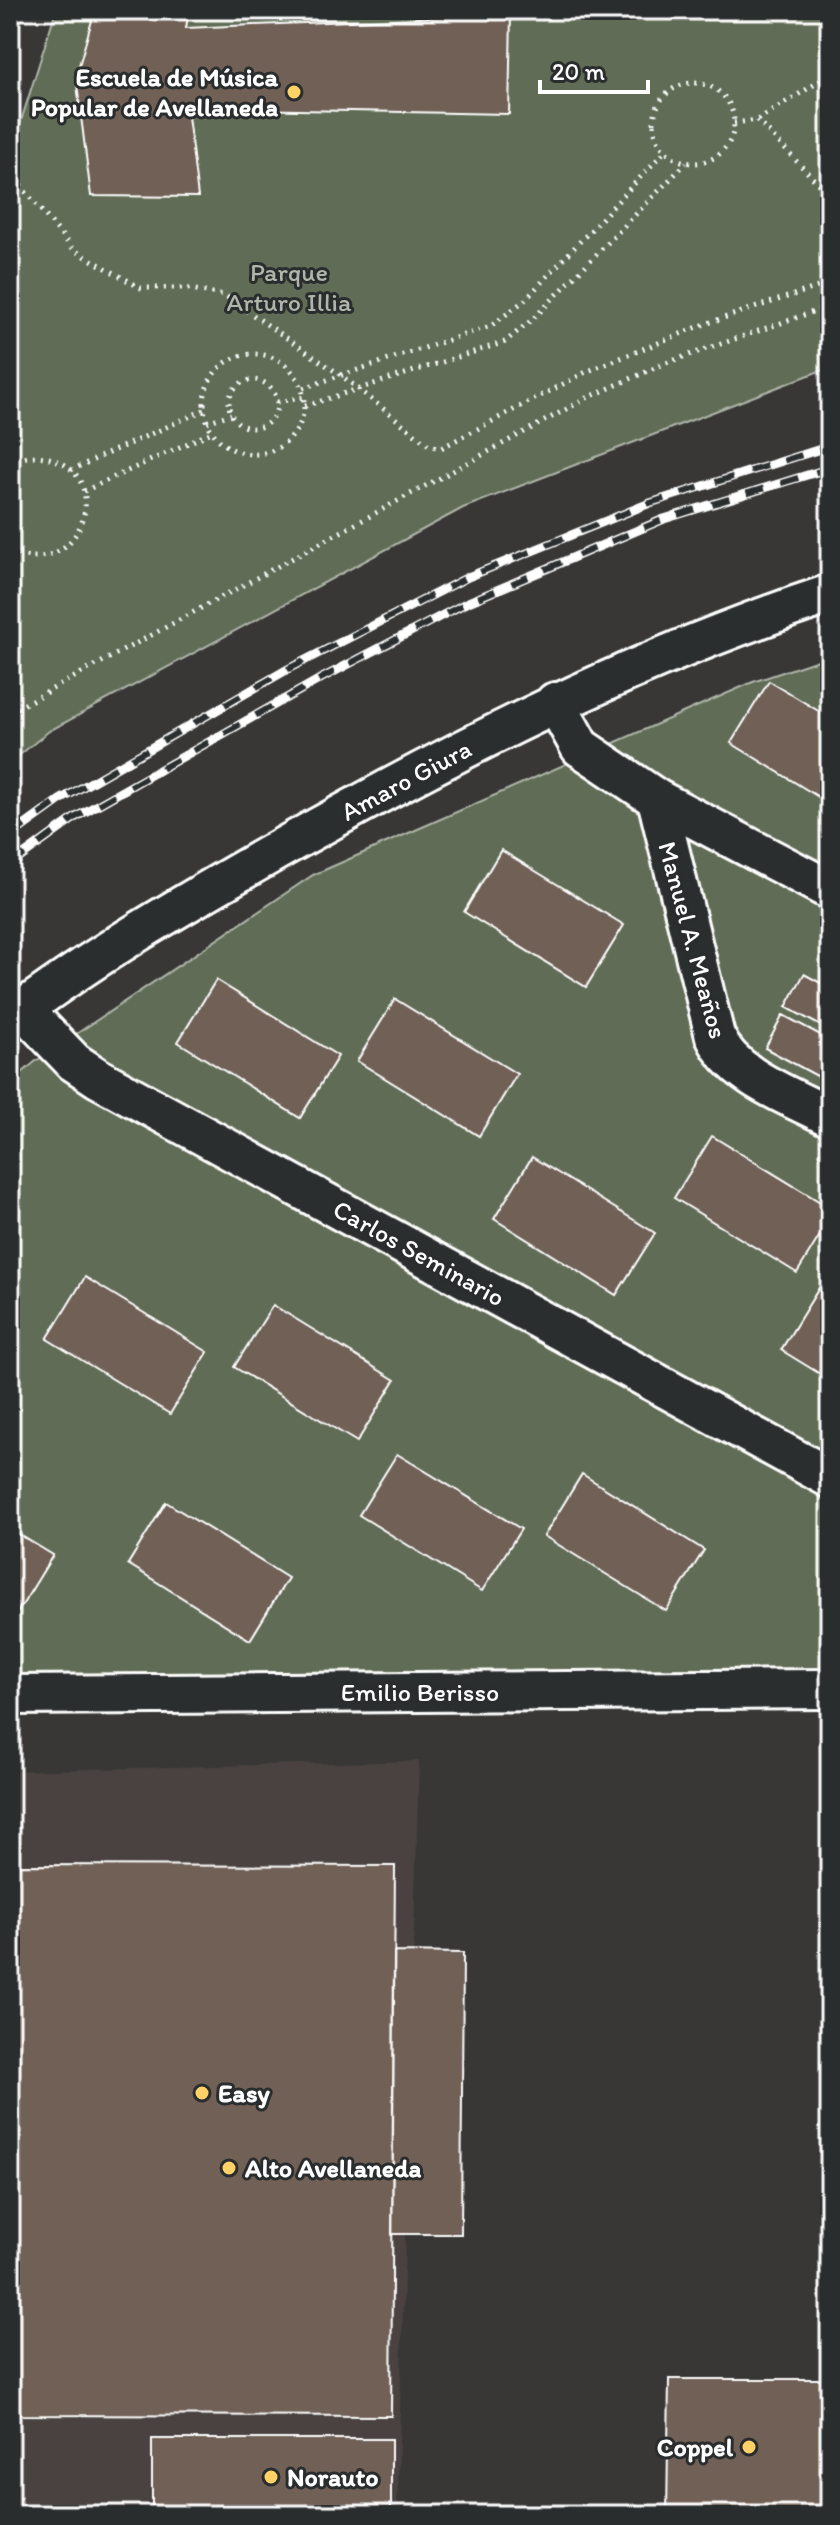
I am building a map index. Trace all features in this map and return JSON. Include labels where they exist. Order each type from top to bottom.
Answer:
[{"type":"street","name":"Amaro Giura","points":[[17,1014],[119,944],[416,773],[555,702],[730,627],[830,594]]},
{"type":"street","points":[[555,702],[580,747],[657,799],[830,890]]},
{"type":"street","name":"Manuel A. Meaños","points":[[657,799],[715,1036],[723,1054],[738,1068],[830,1117]]},
{"type":"street","name":"Carlos Seminario","points":[[17,1014],[98,1078],[830,1478]]},
{"type":"street","name":"Emilio Berisso","points":[[10,1695],[830,1689]]},
{"type":"path","points":[[734,123],[757,120],[830,75]]},
{"type":"path","points":[[700,83],[714,88],[724,97],[734,123],[725,149],[700,163],[686,163],[665,151],[654,125],[662,99],[672,89],[700,83]]},
{"type":"path","points":[[757,120],[830,196]]},
{"type":"path","points":[[303,388],[491,326],[507,316],[665,151]]},
{"type":"path","points":[[305,406],[505,342],[534,318],[686,163]]},
{"type":"path","points":[[10,173],[74,250],[141,288],[184,288],[224,295],[342,376],[429,445],[441,448],[586,372],[705,324],[830,283]]},
{"type":"path","points":[[10,712],[585,399],[666,363],[830,306]]},
{"type":"path","points":[[262,353],[279,359],[294,371],[305,397],[301,424],[291,439],[268,452],[241,453],[224,445],[212,432],[204,410],[205,392],[213,375],[226,361],[243,354],[262,353]]},
{"type":"path","points":[[248,381],[264,382],[275,394],[277,402],[273,418],[260,427],[243,425],[231,414],[234,390],[248,381]]},
{"type":"path","points":[[277,402],[305,397]]},
{"type":"path","points":[[71,470],[204,410]]},
{"type":"path","points":[[207,422],[231,414]]},
{"type":"path","points":[[84,491],[212,432]]},
{"type":"path","points":[[10,463],[37,455],[55,459],[71,470],[84,491],[86,510],[80,529],[68,545],[52,555],[32,557],[11,553]]},
{"type":"shaded area","name":"Easy","points":[[419,1761],[397,2515],[10,2515],[10,1771]]},
{"type":"green space","name":"Parque Arturo Illia","points":[[56,10],[830,12],[830,367],[463,508],[49,731],[10,763],[10,156]]},
{"type":"green space","points":[[830,656],[830,1669],[10,1677],[10,1083],[36,1061],[313,875],[753,682]]},
{"type":"building","name":"Escuela de Música Popular de Avellaneda","points":[[95,10],[189,10],[186,28],[511,14],[509,114],[187,108],[198,197],[91,196],[76,76]]},
{"type":"building","points":[[769,681],[830,718],[830,804],[731,743]]},
{"type":"building","points":[[501,850],[624,925],[586,987],[464,912]]},
{"type":"building","points":[[804,974],[830,988],[830,1031],[786,1007]]},
{"type":"building","points":[[216,980],[338,1056],[300,1118],[178,1042]]},
{"type":"building","points":[[395,999],[517,1074],[479,1136],[357,1061]]},
{"type":"building","points":[[783,1015],[830,1040],[830,1083],[765,1048]]},
{"type":"building","points":[[712,1136],[830,1208],[830,1219],[797,1273],[674,1198]]},
{"type":"building","points":[[532,1157],[655,1233],[616,1295],[494,1219]]},
{"type":"building","points":[[85,1277],[208,1352],[170,1414],[47,1339]]},
{"type":"building","points":[[819,1288],[830,1295],[830,1380],[781,1350]]},
{"type":"building","points":[[273,1305],[395,1380],[357,1442],[234,1367]]},
{"type":"building","points":[[397,1454],[521,1529],[482,1591],[359,1515]]},
{"type":"building","points":[[582,1474],[704,1550],[666,1611],[544,1536]]},
{"type":"building","points":[[166,1502],[288,1578],[250,1640],[128,1564]]},
{"type":"building","points":[[10,1529],[53,1555],[15,1617],[10,1614]]},
{"type":"building","name":"Easy","points":[[10,1865],[395,1866],[391,2416],[10,2415]]},
{"type":"building","points":[[394,1952],[463,1953],[461,2234],[392,2234]]},
{"type":"building","name":"Coppel","points":[[669,2379],[830,2379],[830,2515],[667,2515]]},
{"type":"building","name":"Norauto","points":[[152,2439],[391,2439],[391,2515],[152,2515]]},
{"type":"railway","points":[[10,836],[60,800],[288,669],[468,577],[650,503],[830,446]]},
{"type":"railway","points":[[10,865],[76,817],[322,678],[466,603],[664,519],[830,468]]},
{"type":"place","name":"Escuela de Música Popular de Avellaneda","points":[[294,92]]},
{"type":"place","name":"Easy","points":[[202,2093]]},
{"type":"place","name":"Alto Avellaneda","points":[[229,2168]]},
{"type":"place","name":"Coppel","points":[[749,2447]]},
{"type":"place","name":"Norauto","points":[[271,2477]]}]
